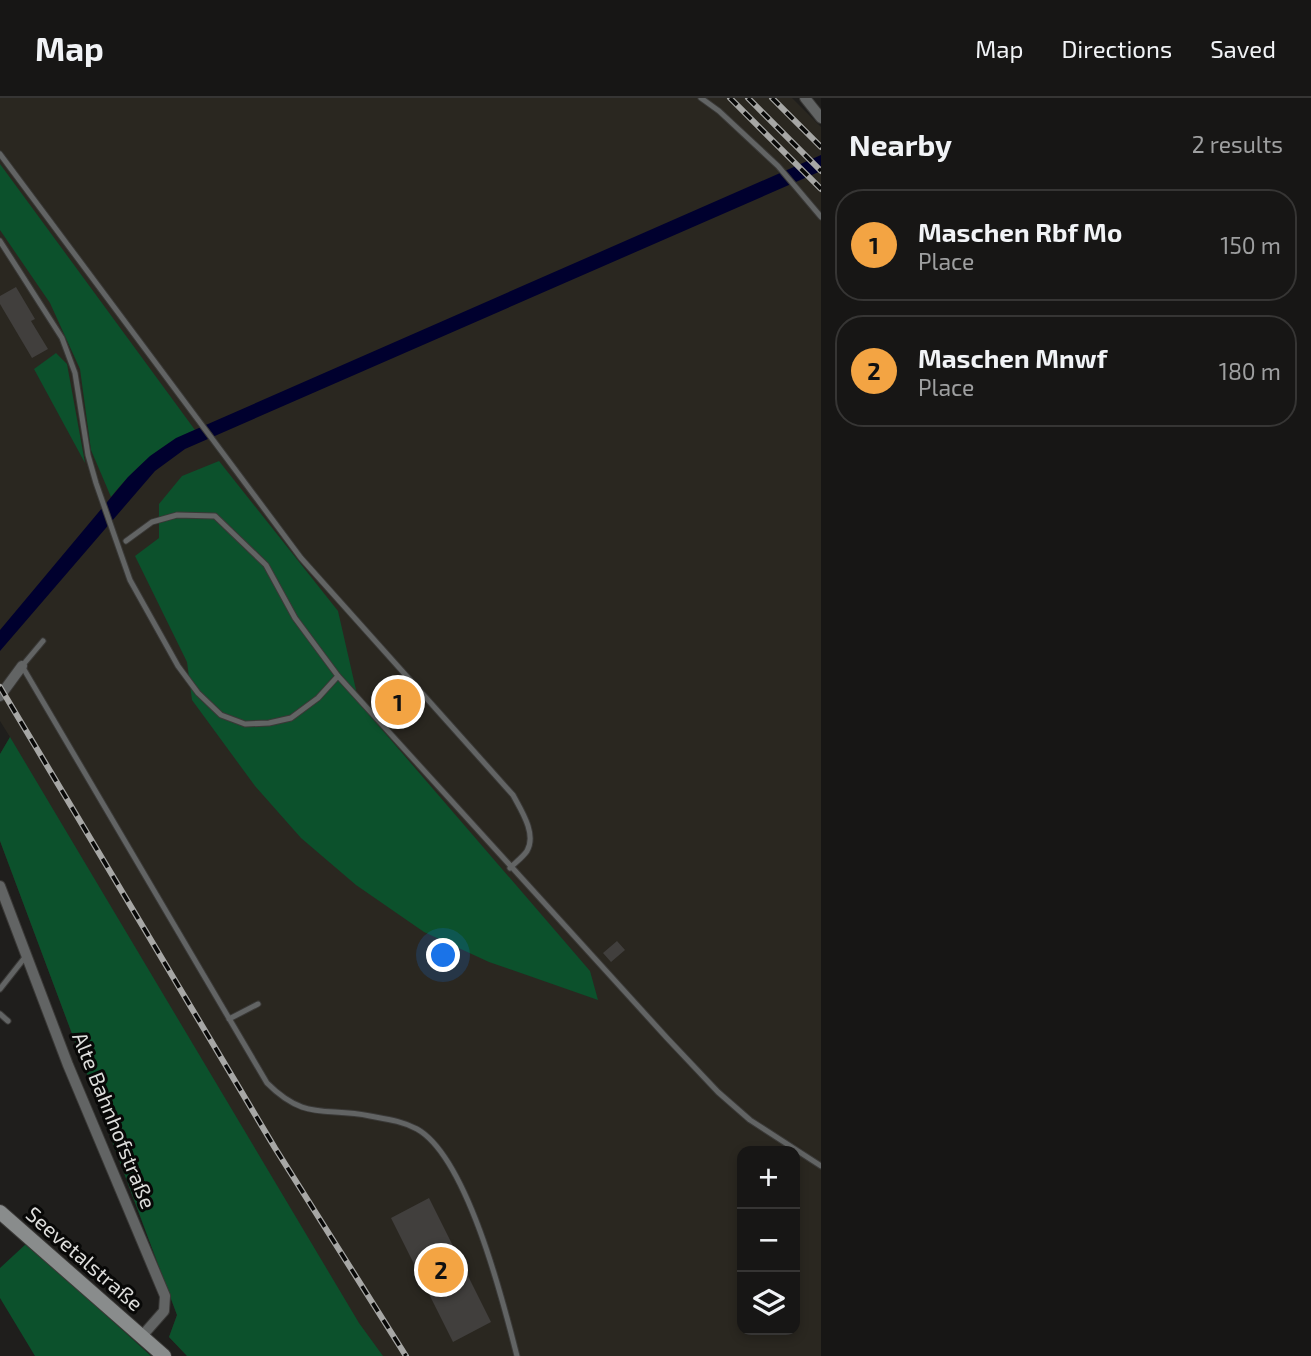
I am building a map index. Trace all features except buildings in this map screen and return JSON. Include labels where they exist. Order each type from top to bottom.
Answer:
[{"type":"main road","name":"Seevetalstraße","points":[[0,1212],[142,1336]]},
{"type":"main road","points":[[142,1336],[164,1356]]},
{"type":"street","points":[[805,98],[821,118]]},
{"type":"street","points":[[0,696],[22,666]]},
{"type":"street","name":"Alte Bahnhofstraße","points":[[0,886],[68,1065],[165,1296],[164,1311],[142,1336]]},
{"type":"lane","points":[[701,98],[719,111],[778,166],[821,217]]},
{"type":"lane","points":[[0,154],[301,558],[513,795],[526,819],[530,839],[527,851],[510,868]]},
{"type":"lane","points":[[0,242],[62,338],[75,373],[93,473],[130,580],[178,666],[198,693],[220,715],[245,724],[269,723],[291,718],[318,698],[338,677]]},
{"type":"lane","points":[[126,541],[152,522],[177,516],[215,516],[265,565],[295,618],[338,677],[510,868],[718,1092],[750,1120],[821,1167]]},
{"type":"lane","points":[[43,641],[22,666],[267,1083],[282,1098],[323,1113],[360,1114],[396,1121],[418,1129],[432,1142],[465,1190],[506,1312],[517,1356]]},
{"type":"lane","points":[[0,989],[26,956]]},
{"type":"lane","points":[[229,1019],[258,1004]]},
{"type":"lane","points":[[0,1014],[8,1021]]},
{"type":"shaded area","points":[[0,98],[792,98],[821,127],[821,1356],[187,1356],[169,1337],[177,1315],[0,841],[0,754],[10,737],[0,721]]},
{"type":"green space","points":[[0,164],[195,430],[170,442],[149,458],[111,497],[91,450],[80,369],[50,303],[0,230]]},
{"type":"green space","points":[[56,353],[67,364],[85,463],[34,369]]},
{"type":"green space","points":[[219,461],[338,611],[359,703],[590,971],[598,1000],[489,962],[424,932],[356,885],[301,838],[255,786],[192,700],[187,662],[135,556],[159,538],[159,504],[182,476]]},
{"type":"green space","points":[[10,737],[359,1323],[383,1356],[187,1356],[169,1337],[177,1315],[0,841],[0,754]]},
{"type":"green space","points":[[27,1243],[151,1356],[35,1356],[0,1298],[0,1268]]},
{"type":"water","points":[[821,155],[821,171],[185,449],[155,471],[0,651],[0,630],[128,477],[150,456],[176,438]]},
{"type":"railway","points":[[730,98],[821,189]]},
{"type":"railway","points":[[748,98],[821,171]]},
{"type":"railway","points":[[772,98],[821,147]]},
{"type":"railway","points":[[0,687],[275,1148],[406,1356]]},
{"type":"place","name":"Maschen Rbf Mo","points":[[398,702]]},
{"type":"place","name":"Maschen Mnwf","points":[[441,1270]]}]
